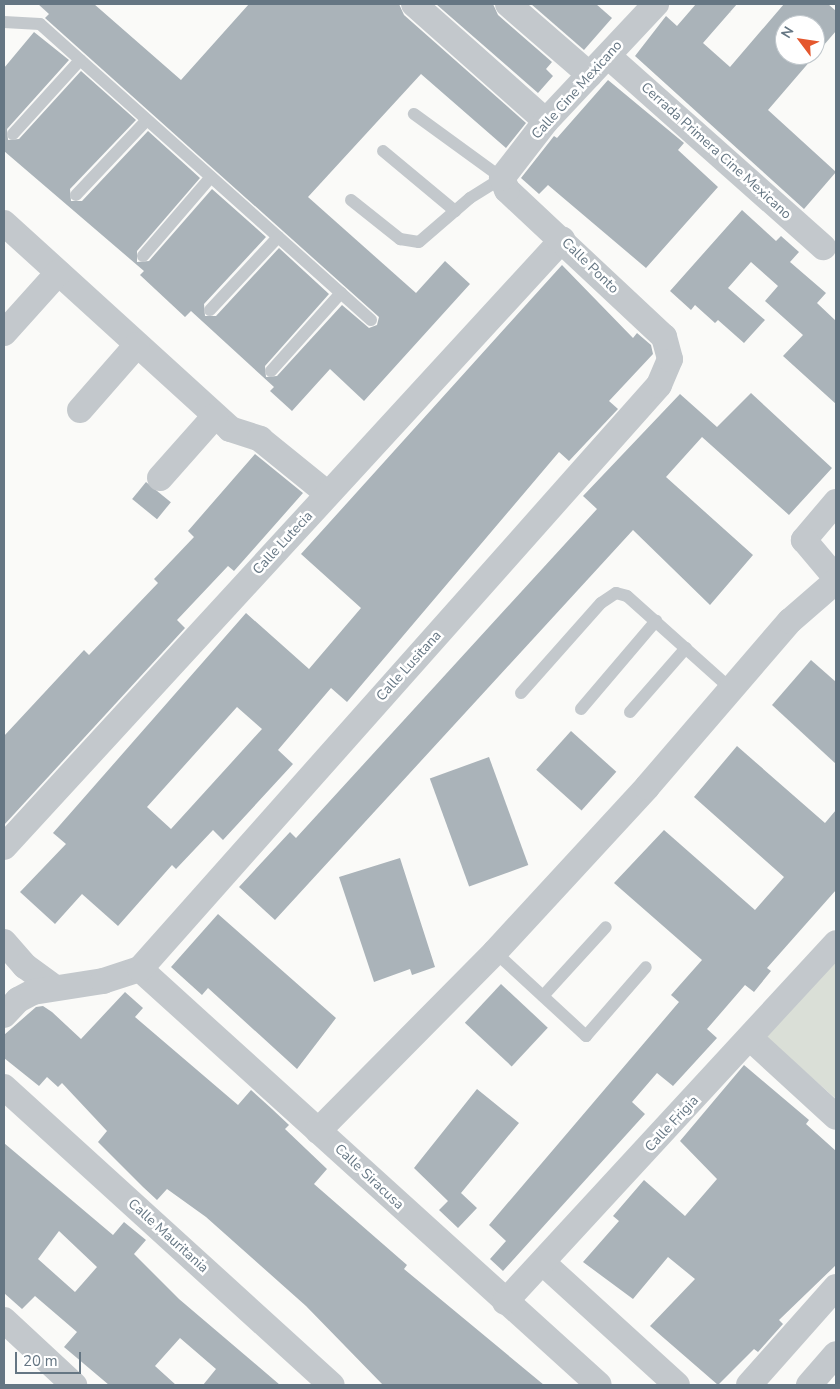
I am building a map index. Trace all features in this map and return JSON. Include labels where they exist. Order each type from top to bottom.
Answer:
[{"type":"street","points":[[414,4],[546,121]]},
{"type":"street","points":[[508,4],[590,75]]},
{"type":"street","name":"Calle Cine Mexicano","points":[[502,178],[546,121],[656,4]]},
{"type":"street","name":"Cerrada Primera Cine Mexicano","points":[[608,56],[823,247]]},
{"type":"street","name":"Calle Ponto","points":[[502,178],[507,190],[664,337],[670,359]]},
{"type":"street","points":[[4,223],[230,429],[260,439],[328,494]]},
{"type":"street","name":"Calle Lutecia","points":[[4,847],[562,240]]},
{"type":"street","points":[[4,333],[58,273]]},
{"type":"street","points":[[80,410],[137,345]]},
{"type":"street","name":"Calle Lusitana","points":[[140,969],[659,385],[670,359]]},
{"type":"street","points":[[160,478],[215,416]]},
{"type":"street","points":[[318,1130],[495,952],[732,690],[790,621],[836,579],[804,540],[836,502]]},
{"type":"street","points":[[4,942],[25,966],[54,987]]},
{"type":"street","name":"Calle Frigia","points":[[505,1302],[751,1039],[836,943]]},
{"type":"street","points":[[4,1015],[18,1000],[54,987],[75,988],[140,969]]},
{"type":"street","name":"Calle Siracusa","points":[[140,969],[505,1302],[599,1385]]},
{"type":"street","points":[[751,1039],[836,1117]]},
{"type":"street","name":"Calle Mauritania","points":[[4,1087],[332,1385]]},
{"type":"street","points":[[543,1263],[677,1385]]},
{"type":"street","points":[[749,1385],[836,1287]]},
{"type":"street","points":[[4,1320],[74,1385]]},
{"type":"street","points":[[809,1385],[836,1354]]},
{"type":"lane","points":[[4,22],[40,24],[371,320]]},
{"type":"lane","points":[[13,134],[80,60]]},
{"type":"lane","points":[[351,200],[408,242],[419,242],[455,211],[502,178],[414,114]]},
{"type":"lane","points":[[76,196],[147,120]]},
{"type":"lane","points":[[383,151],[455,211]]},
{"type":"lane","points":[[143,256],[211,177]]},
{"type":"lane","points":[[210,310],[278,237]]},
{"type":"lane","points":[[271,371],[341,293]]},
{"type":"lane","points":[[521,693],[601,603],[616,593],[656,621],[732,690]]},
{"type":"lane","points":[[581,709],[656,621]]},
{"type":"lane","points":[[630,712],[686,648]]},
{"type":"lane","points":[[543,996],[606,927]]},
{"type":"lane","points":[[495,952],[586,1036],[646,967]]},
{"type":"shaded area","points":[[836,954],[836,1099],[765,1036]]},
{"type":"building","points":[[38,4],[94,4],[181,80],[249,4],[399,4],[404,15],[526,123],[506,148],[421,74],[308,197],[416,293],[445,261],[470,284],[364,401],[330,369],[292,411],[270,391],[274,387],[191,311],[185,317],[140,275],[144,271],[4,151],[4,68],[34,32],[69,60],[7,129],[8,140],[19,139],[81,71],[136,120],[70,189],[71,201],[82,201],[148,131],[200,178],[137,251],[137,262],[149,261],[212,189],[266,237],[204,304],[205,316],[216,316],[279,248],[329,294],[265,366],[266,377],[277,376],[342,305],[369,328],[377,325],[379,317],[45,18],[49,14]]},
{"type":"building","points":[[436,4],[493,4],[498,15],[552,62],[546,69],[553,76],[538,93]]},
{"type":"building","points":[[531,4],[596,4],[612,18],[584,50]]},
{"type":"building","points":[[696,4],[737,4],[703,43],[730,67],[784,4],[828,4],[836,11],[836,31],[825,44],[825,15],[775,15],[775,65],[807,65],[768,110],[836,172],[804,209],[635,56],[666,16],[677,26]]},
{"type":"building","points":[[608,80],[684,143],[678,150],[718,187],[646,268],[548,185],[539,194],[521,178],[554,136],[557,138]]},
{"type":"building","points":[[742,210],[776,241],[781,236],[799,252],[790,262],[826,293],[817,303],[836,321],[836,404],[783,356],[803,335],[765,301],[778,286],[751,262],[728,288],[765,320],[744,343],[718,320],[715,323],[695,305],[691,310],[670,291]]},
{"type":"building","points":[[562,265],[633,338],[637,333],[651,345],[653,354],[609,401],[618,409],[569,461],[559,452],[347,702],[331,688],[278,750],[293,764],[223,840],[213,830],[176,869],[172,865],[118,926],[82,894],[55,924],[20,892],[66,844],[53,833],[246,613],[309,669],[361,608],[301,554]],"holes":[[[237,707],[262,729],[171,829],[147,807]]]},
{"type":"building","points":[[751,393],[832,468],[789,515],[702,437],[666,477],[753,555],[710,605],[633,530],[275,920],[239,887],[290,832],[296,838],[597,509],[583,496],[680,394],[717,427]]},
{"type":"building","points":[[255,454],[303,493],[234,571],[228,566],[177,620],[185,628],[4,825],[4,736],[84,650],[89,655],[158,583],[154,579],[194,537],[188,531]]},
{"type":"building","points":[[146,482],[171,502],[157,519],[132,499]]},
{"type":"building","points":[[811,660],[836,682],[836,764],[772,705]]},
{"type":"building","points":[[571,731],[616,772],[582,810],[536,770]]},
{"type":"building","points":[[737,746],[825,823],[836,810],[836,890],[767,968],[771,971],[754,992],[745,985],[707,1029],[717,1038],[673,1086],[657,1073],[632,1102],[645,1114],[503,1271],[490,1259],[506,1241],[489,1225],[679,1002],[671,995],[702,960],[614,883],[664,830],[755,910],[784,877],[694,797]]},
{"type":"building","points":[[489,757],[528,865],[469,887],[430,779]]},
{"type":"building","points":[[400,858],[435,967],[412,975],[410,969],[374,982],[339,877]]},
{"type":"building","points":[[218,914],[336,1018],[297,1069],[208,988],[202,995],[171,967]]},
{"type":"building","points":[[501,984],[548,1028],[512,1066],[465,1023]]},
{"type":"building","points":[[125,992],[143,1008],[135,1017],[238,1105],[251,1090],[272,1109],[289,1125],[285,1129],[327,1169],[314,1184],[407,1265],[404,1269],[544,1385],[383,1385],[306,1306],[206,1217],[167,1189],[157,1200],[143,1187],[98,1142],[107,1131],[62,1083],[58,1087],[47,1077],[39,1086],[4,1058],[4,1035],[36,1007],[43,1006],[52,1012],[81,1039]]},
{"type":"building","points":[[744,1065],[809,1120],[806,1124],[836,1151],[836,1265],[779,1320],[783,1324],[758,1352],[754,1349],[718,1385],[650,1326],[695,1279],[668,1257],[633,1299],[583,1262],[619,1221],[613,1216],[644,1180],[685,1216],[717,1179],[680,1141]]},
{"type":"building","points":[[477,1089],[519,1123],[461,1193],[477,1208],[458,1228],[439,1210],[448,1201],[414,1168]]},
{"type":"building","points":[[4,1143],[113,1235],[124,1222],[146,1240],[134,1254],[179,1299],[280,1385],[203,1385],[216,1369],[180,1338],[155,1366],[176,1385],[109,1385],[64,1347],[77,1332],[35,1296],[22,1309],[4,1293]],"holes":[[[59,1231],[97,1267],[75,1292],[38,1259]]]}]
